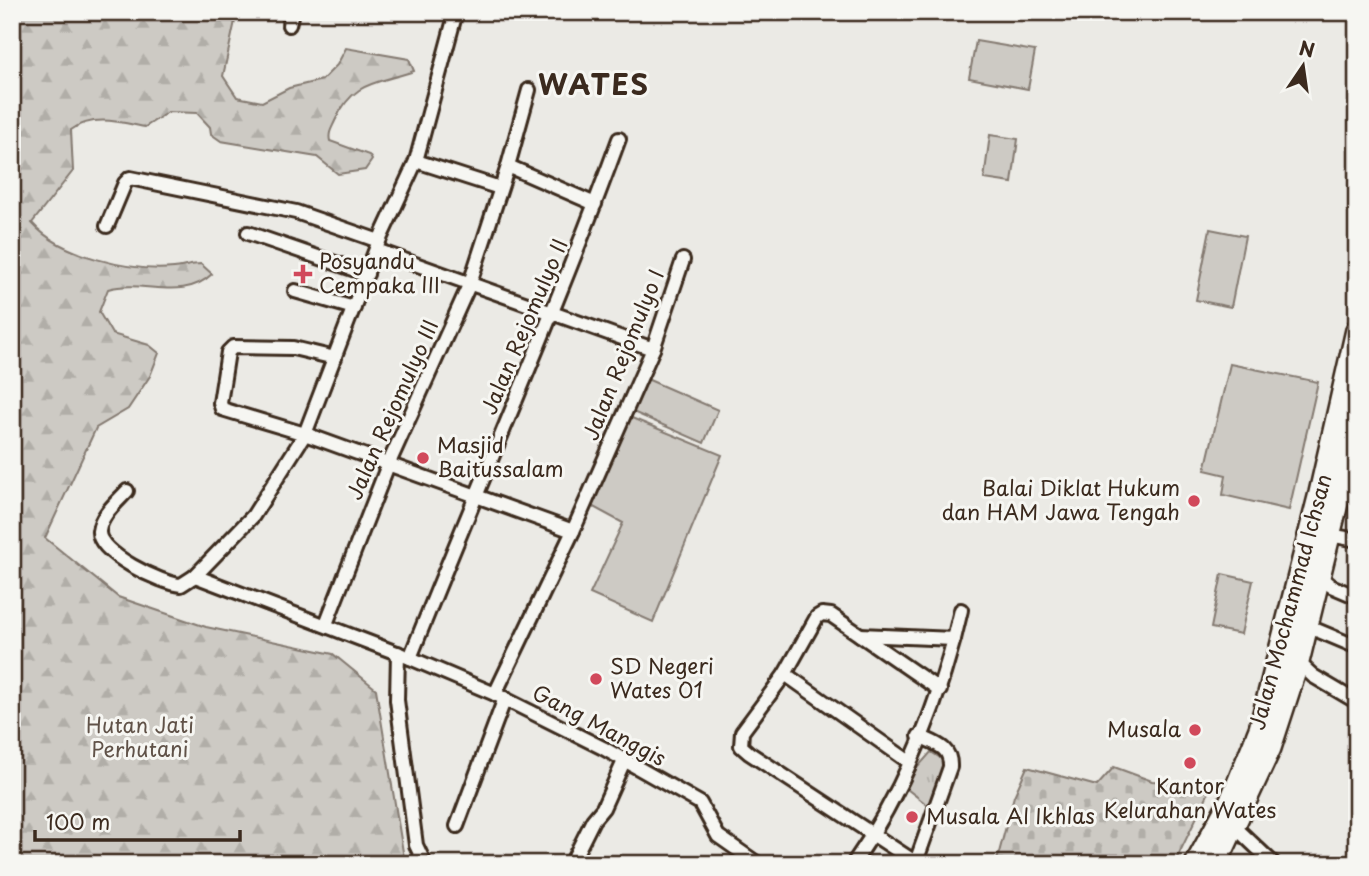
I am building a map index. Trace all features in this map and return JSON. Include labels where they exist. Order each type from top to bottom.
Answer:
[{"type":"main road","name":"Jalan Mochammad Ichsan","points":[[1216,864],[1270,748],[1298,662],[1319,576],[1319,534],[1357,330]]},
{"type":"main road","name":"Jalan Mochammad Ichsan","points":[[1196,864],[1232,798],[1260,729],[1319,534],[1357,422]]},
{"type":"street","points":[[127,491],[104,516],[99,535],[103,546],[154,579],[181,585],[195,576],[253,516],[305,434],[378,245],[416,161],[456,12]]},
{"type":"street","name":"Jalan Rejomulyo III","points":[[326,624],[388,465],[470,282],[508,166],[529,90]]},
{"type":"street","name":"Jalan Rejomulyo II","points":[[404,655],[553,314],[619,139]]},
{"type":"street","points":[[416,161],[500,188]]},
{"type":"street","points":[[508,166],[595,204]]},
{"type":"street","points":[[107,226],[125,183],[130,178],[296,212],[553,314],[653,349]]},
{"type":"street","points":[[248,233],[367,274]]},
{"type":"street","name":"Jalan Rejomulyo I","points":[[457,826],[500,696],[653,349],[684,260]]},
{"type":"street","points":[[295,291],[354,308]]},
{"type":"street","points":[[334,358],[293,348],[290,350],[242,345],[228,352],[219,403],[222,409],[305,434],[573,531]]},
{"type":"street","points":[[1319,534],[1357,540]]},
{"type":"street","name":"Gang Manggis","points":[[195,576],[326,624],[500,696],[700,803],[718,836],[758,864]]},
{"type":"street","points":[[1319,576],[1331,586],[1357,597]]},
{"type":"street","points":[[853,864],[889,810],[940,690],[961,610]]},
{"type":"street","points":[[919,736],[947,750],[951,757],[950,767],[917,863],[741,746],[742,732],[785,674],[817,617],[822,614],[831,615],[940,690]]},
{"type":"street","points":[[1307,626],[1357,647]]},
{"type":"street","points":[[860,635],[954,639]]},
{"type":"street","points":[[404,655],[397,700],[416,845],[425,864]]},
{"type":"street","points":[[1298,662],[1313,676],[1357,702]]},
{"type":"street","points":[[785,674],[908,761]]},
{"type":"street","points":[[571,864],[593,820],[603,808],[624,761]]},
{"type":"street","points":[[1235,827],[1274,864]]},
{"type":"green space","name":"Hutan Jati Perhutani","points":[[12,12],[237,12],[223,76],[237,97],[262,102],[289,88],[322,80],[337,65],[346,48],[409,59],[414,71],[358,91],[342,108],[331,131],[330,141],[369,155],[372,160],[365,170],[338,174],[317,157],[221,141],[211,134],[210,127],[197,113],[168,112],[145,127],[107,121],[88,122],[71,130],[73,171],[32,223],[60,245],[98,259],[157,269],[201,264],[212,274],[189,287],[135,286],[108,289],[99,312],[112,334],[149,345],[159,353],[150,376],[128,409],[96,428],[45,538],[118,597],[206,627],[333,654],[376,689],[405,864],[12,864]]},
{"type":"green space","points":[[976,41],[1035,51],[1028,89],[969,78]]},
{"type":"green space","points":[[990,135],[1018,139],[1012,183],[984,179]]},
{"type":"green space","points":[[1210,229],[1245,236],[1231,307],[1196,300]]},
{"type":"green space","points":[[1230,364],[1318,382],[1289,510],[1223,495],[1226,475],[1205,470]]},
{"type":"green space","points":[[640,376],[718,410],[704,443],[626,409]]},
{"type":"green space","points":[[622,414],[722,455],[653,622],[590,594],[623,523],[586,503]]},
{"type":"green space","points":[[1222,574],[1253,581],[1241,634],[1211,628]]},
{"type":"green space","points":[[931,752],[945,761],[930,807],[907,789],[910,776]]},
{"type":"green space","points":[[1027,767],[1097,786],[1114,767],[1152,781],[1170,782],[1209,792],[1174,864],[996,864],[1014,796]]},
{"type":"place","name":"Posyandu Cempaka III","points":[[303,274]]},
{"type":"place","name":"Masjid Baitussalam","points":[[423,458]]},
{"type":"place","name":"Balai Diklat Hukum dan HAM Jawa Tengah","points":[[1194,501]]},
{"type":"place","name":"SD Negeri Wates 01","points":[[596,679]]},
{"type":"place","name":"Musala","points":[[1195,730]]},
{"type":"place","name":"Kantor Kelurahan Wates","points":[[1190,763]]},
{"type":"place","name":"Musala Al Ikhlas","points":[[912,817]]},
{"type":"district","name":"WATES","points":[[594,85]]}]
